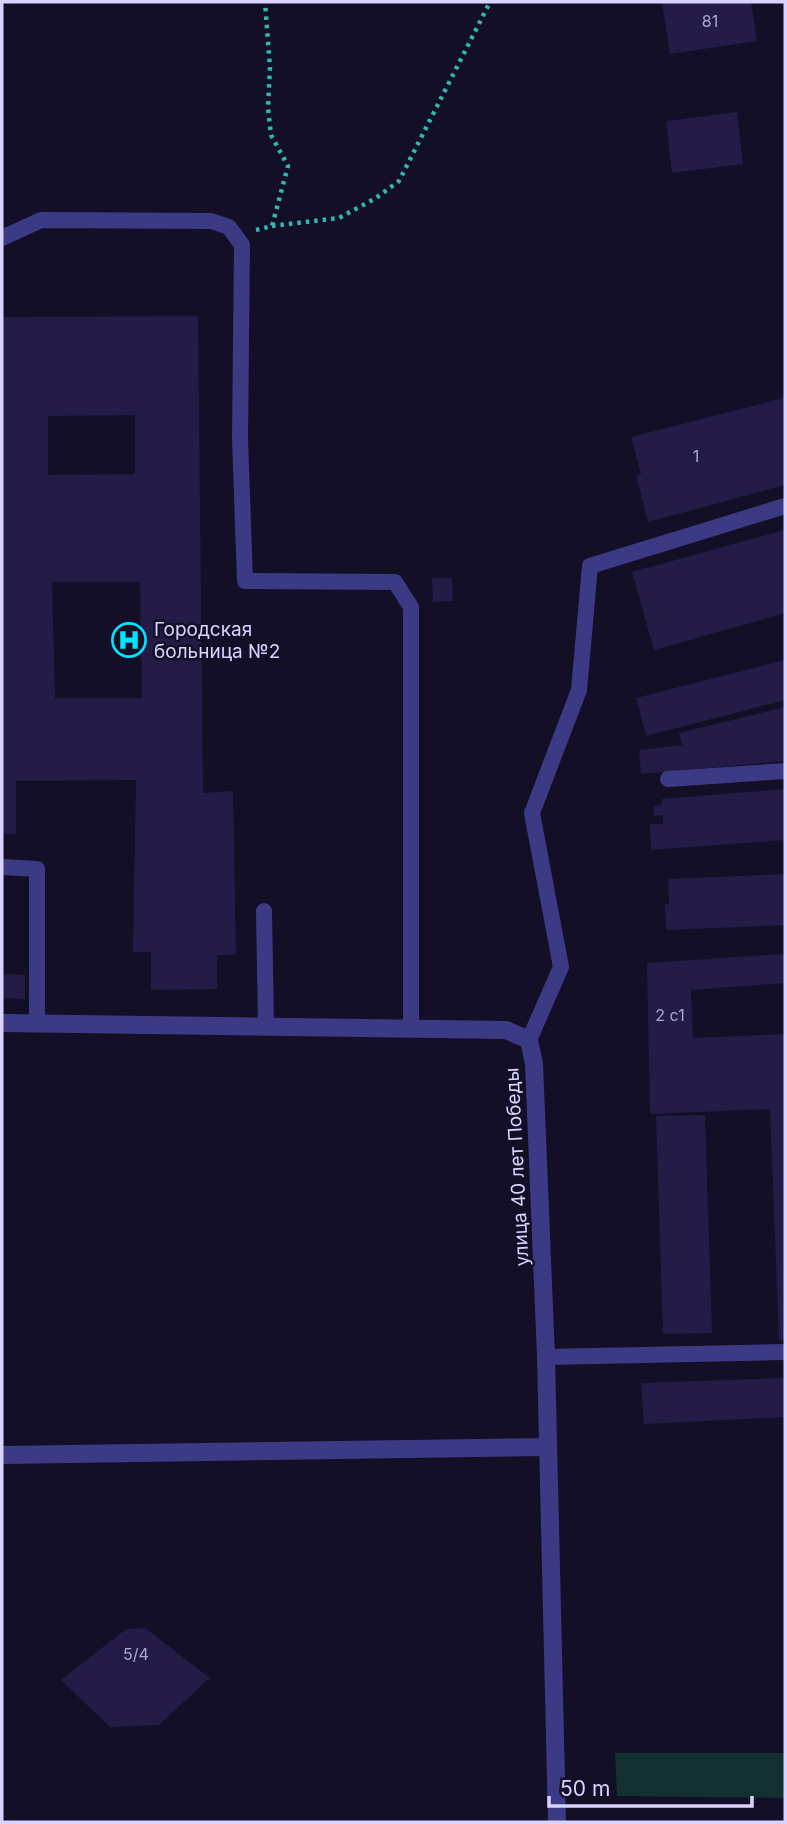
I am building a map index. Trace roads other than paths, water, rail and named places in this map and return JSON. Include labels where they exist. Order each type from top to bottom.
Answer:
[{"type":"street","name":"улица 40 лет Победы","points":[[2,1023],[506,1030],[529,1040],[534,1064],[546,1357],[557,1822]]},
{"type":"street","points":[[2,1455],[548,1447]]},
{"type":"lane","points":[[2,237],[41,220],[211,221],[229,227],[242,245],[240,439],[245,582],[395,582],[411,607],[411,1027]]},
{"type":"lane","points":[[529,1040],[561,967],[532,813],[579,690],[590,566],[785,506]]},
{"type":"lane","points":[[668,779],[785,771]]},
{"type":"lane","points":[[2,867],[37,869],[37,1023]]},
{"type":"lane","points":[[264,911],[266,1025]]},
{"type":"lane","points":[[546,1357],[785,1352]]},
{"type":"place","name":"Городская больница №2","points":[[129,640]]}]
